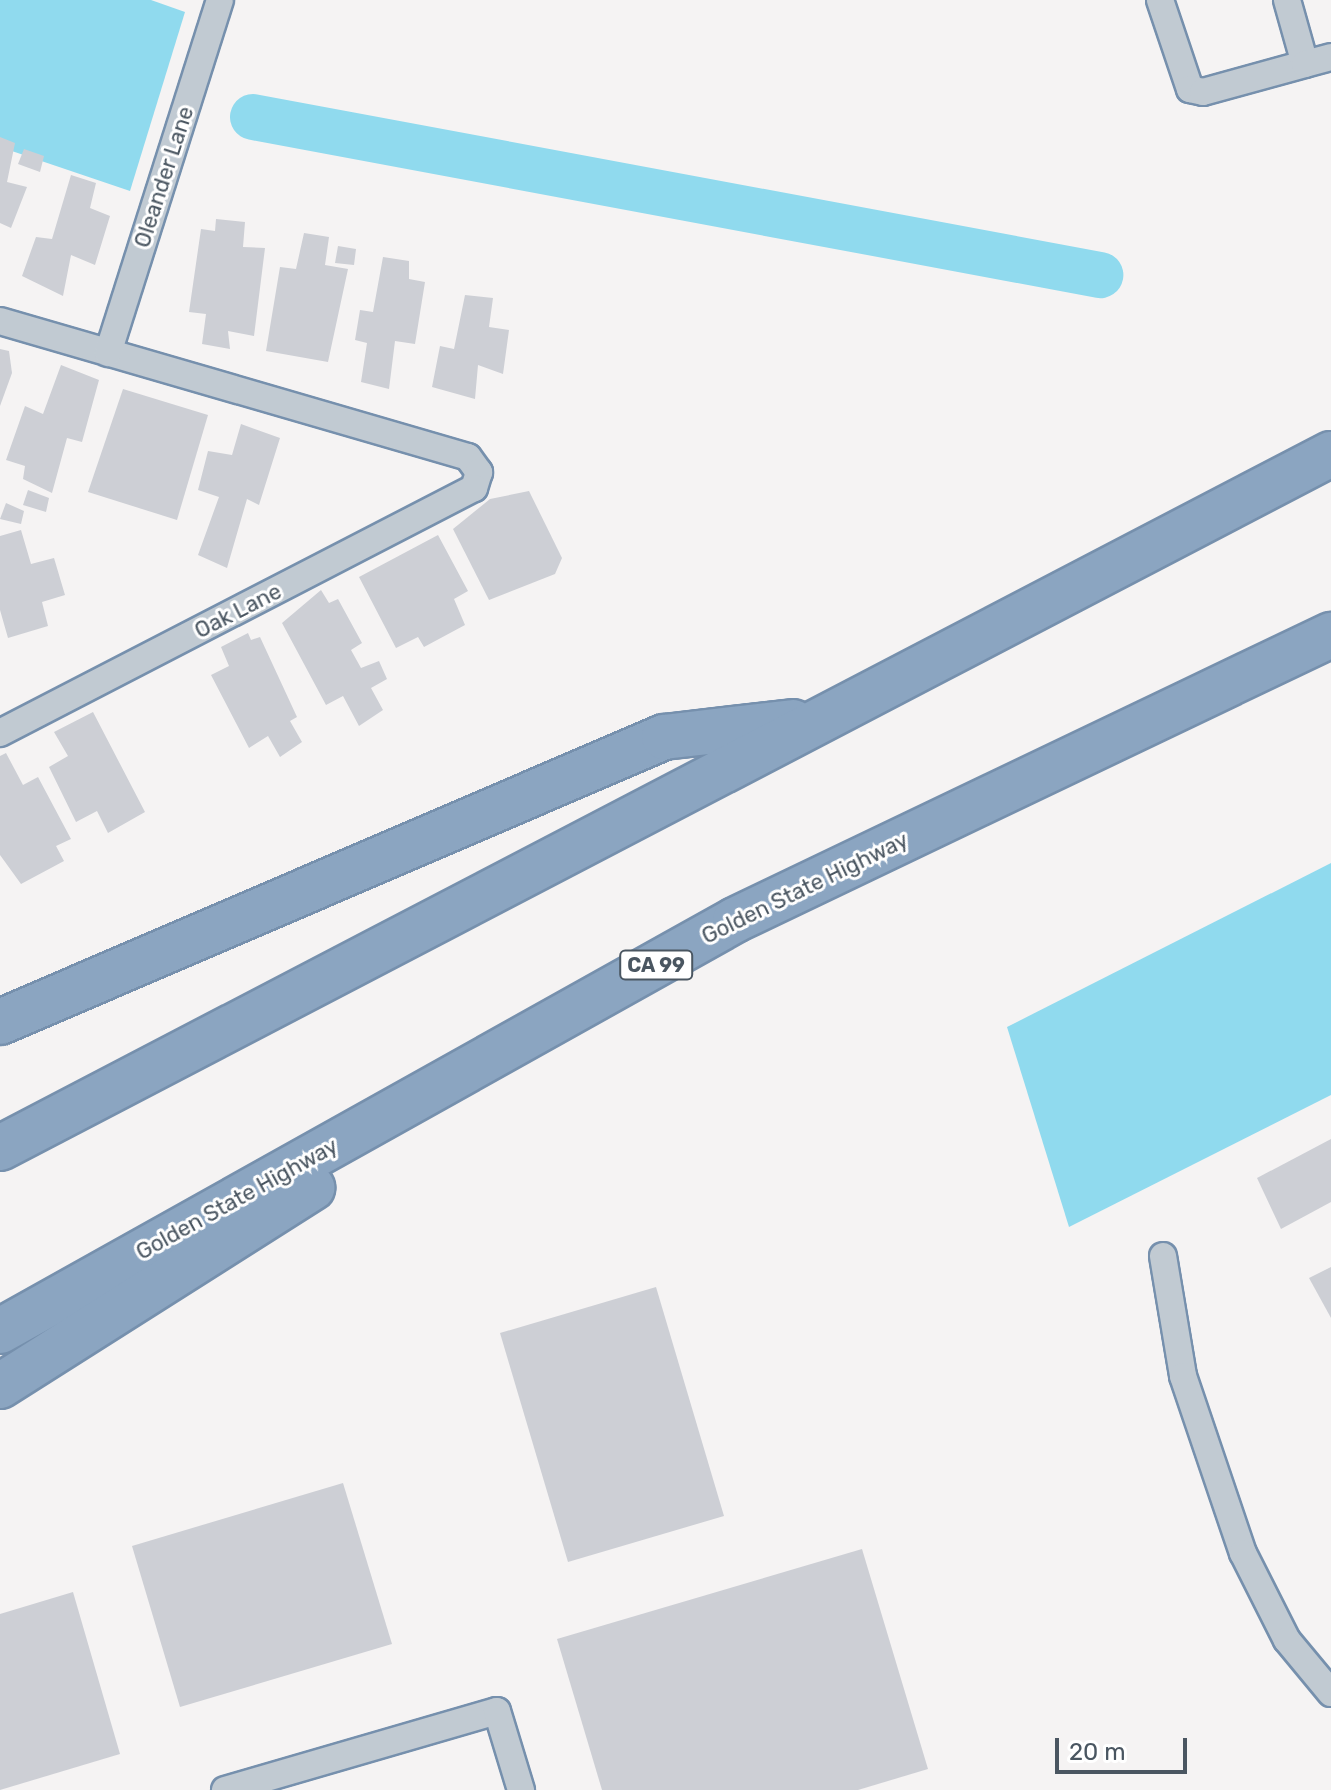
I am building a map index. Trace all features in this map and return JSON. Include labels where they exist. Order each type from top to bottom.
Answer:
[{"type":"highway","points":[[0,1148],[1331,454]]},
{"type":"highway","name":"Golden State Highway","points":[[0,1331],[735,920],[1331,635]]},
{"type":"highway","points":[[0,1022],[664,737],[819,719]]},
{"type":"highway","points":[[0,1386],[735,920]]},
{"type":"lane","name":"Oleander Lane","points":[[108,353],[220,0]]},
{"type":"lane","points":[[1160,0],[1190,89],[1203,92],[1331,57]]},
{"type":"lane","points":[[1287,0],[1305,64]]},
{"type":"lane","points":[[0,321],[108,353]]},
{"type":"lane","name":"Oak Lane","points":[[0,733],[474,488],[479,472],[468,457],[108,353]]},
{"type":"lane","points":[[1163,1256],[1183,1376],[1243,1553],[1287,1640],[1331,1693]]},
{"type":"lane","points":[[225,1790],[497,1711],[521,1790]]},
{"type":"water","points":[[0,0],[151,0],[185,12],[130,191],[0,147]]},
{"type":"water","points":[[1331,863],[1331,1095],[1069,1227],[1007,1027]]},
{"type":"building","points":[[0,137],[15,143],[7,182],[27,187],[11,228],[0,223]]},
{"type":"building","points":[[24,149],[44,156],[40,172],[18,164]]},
{"type":"building","points":[[71,175],[96,183],[90,208],[110,216],[95,265],[71,255],[63,296],[22,276],[36,237],[52,239]]},
{"type":"building","points":[[216,219],[245,222],[243,247],[265,248],[254,336],[228,331],[230,349],[202,344],[206,314],[189,312],[201,229],[215,231]]},
{"type":"building","points":[[304,233],[329,237],[325,265],[348,269],[328,362],[266,351],[280,267],[296,269]]},
{"type":"building","points":[[338,246],[356,249],[354,265],[335,263]]},
{"type":"building","points":[[383,257],[409,261],[409,279],[425,282],[415,344],[395,341],[389,389],[361,382],[367,343],[355,340],[360,310],[373,312]]},
{"type":"building","points":[[465,295],[493,298],[489,327],[509,330],[503,374],[478,365],[475,399],[432,387],[440,346],[454,349]]},
{"type":"building","points":[[0,349],[9,351],[12,373],[0,406]]},
{"type":"building","points":[[61,365],[99,380],[82,442],[67,438],[52,493],[23,479],[25,466],[6,460],[25,406],[43,414]]},
{"type":"building","points":[[123,389],[208,415],[177,520],[88,492]]},
{"type":"building","points":[[241,424],[280,438],[259,505],[247,499],[227,568],[198,555],[219,497],[198,490],[208,451],[232,455]]},
{"type":"building","points":[[28,490],[49,498],[46,512],[23,505]]},
{"type":"building","points":[[529,491],[562,558],[555,574],[489,600],[453,529],[490,499]]},
{"type":"building","points":[[6,503],[24,511],[21,524],[0,519]]},
{"type":"building","points":[[21,530],[31,564],[54,558],[65,595],[42,602],[48,626],[8,638],[0,610],[0,536]]},
{"type":"building","points":[[438,535],[468,591],[454,599],[465,625],[424,647],[418,637],[396,648],[359,577]]},
{"type":"building","points":[[321,590],[329,603],[338,599],[362,643],[351,650],[361,668],[379,661],[387,679],[371,688],[383,710],[359,726],[343,696],[326,705],[282,623]]},
{"type":"building","points":[[248,633],[251,640],[260,637],[297,717],[290,721],[302,742],[280,757],[268,736],[249,748],[211,675],[229,666],[221,647]]},
{"type":"building","points":[[93,712],[145,812],[108,833],[97,811],[76,822],[49,767],[68,756],[54,732]]},
{"type":"building","points":[[6,753],[23,785],[38,777],[71,839],[56,846],[64,861],[21,884],[0,855],[0,756]]},
{"type":"building","points":[[1331,1139],[1331,1202],[1281,1229],[1257,1178]]},
{"type":"building","points":[[1331,1267],[1331,1318],[1309,1278]]},
{"type":"building","points":[[656,1287],[724,1516],[568,1562],[500,1333]]},
{"type":"building","points":[[343,1483],[392,1644],[180,1707],[132,1546]]},
{"type":"building","points":[[862,1549],[928,1769],[858,1790],[602,1790],[557,1639]]},
{"type":"building","points":[[73,1592],[120,1754],[0,1790],[0,1614]]},
{"type":"waterway","points":[[253,117],[1100,275]]}]
